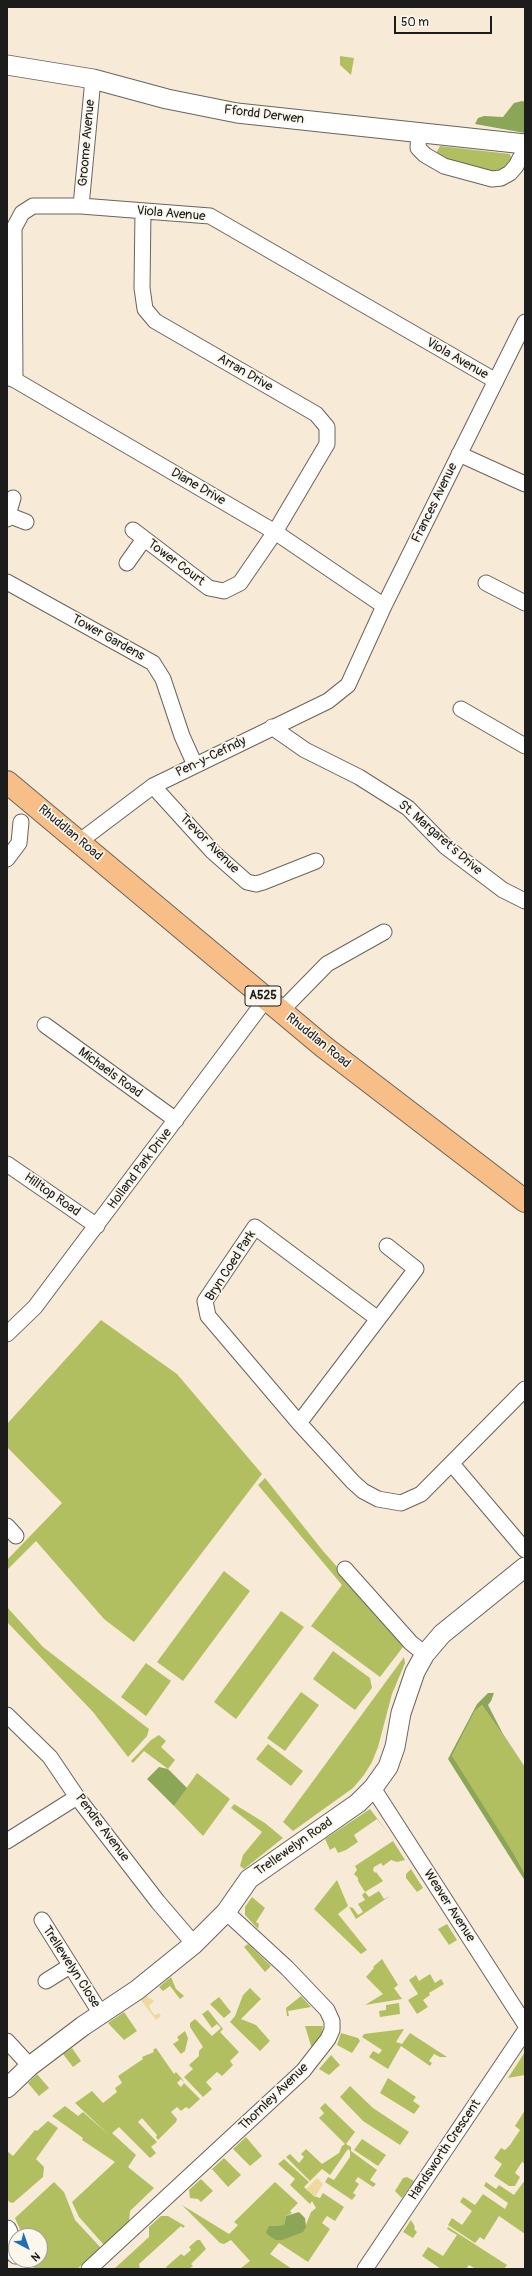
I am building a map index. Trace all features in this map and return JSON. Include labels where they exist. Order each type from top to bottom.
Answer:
[{"type":"main road","name":"Rhuddlan Road","points":[[7,782],[43,810],[274,1005],[379,1090],[525,1201]]},
{"type":"street","name":"Ffordd Derwen","points":[[7,66],[93,80],[167,99],[237,113],[525,144]]},
{"type":"street","name":"Groome Avenue","points":[[81,206],[93,80]]},
{"type":"street","points":[[419,132],[418,148],[424,155],[444,166],[492,179],[501,178],[510,173],[516,166],[525,149]]},
{"type":"street","name":"Viola Avenue","points":[[11,378],[14,228],[22,213],[33,206],[81,206],[210,216],[496,381]]},
{"type":"street","name":"Arran Drive","points":[[143,211],[142,288],[145,309],[154,321],[316,414],[327,427],[327,444],[275,532]]},
{"type":"street","name":"Frances Avenue","points":[[348,686],[384,606],[525,322]]},
{"type":"street","name":"Diane Drive","points":[[11,378],[275,532],[384,606]]},
{"type":"street","points":[[459,454],[525,484]]},
{"type":"street","points":[[13,498],[8,517],[26,522]]},
{"type":"street","name":"Tower Court","points":[[127,563],[138,534],[209,588],[224,591],[240,583],[275,532]]},
{"type":"street","name":"Tower Gardens","points":[[7,582],[153,663],[163,679],[182,736],[194,765]]},
{"type":"street","points":[[486,583],[525,604]]},
{"type":"street","name":"Pen-y-Cefndy","points":[[80,842],[153,786],[328,701],[348,686]]},
{"type":"street","points":[[461,709],[525,746]]},
{"type":"street","name":"St. Margaret's Drive","points":[[272,727],[305,750],[359,776],[408,808],[446,847],[503,890],[525,900]]},
{"type":"street","name":"Trevor Avenue","points":[[153,786],[213,852],[247,882],[256,884],[316,861]]},
{"type":"street","points":[[7,859],[19,842],[14,824],[43,810]]},
{"type":"street","name":"Holland Park Drive","points":[[7,1334],[35,1307],[176,1120],[274,1005],[327,964],[384,932]]},
{"type":"street","name":"Michaels Road","points":[[45,1025],[176,1120]]},
{"type":"street","name":"Hilltop Road","points":[[7,1164],[97,1226]]},
{"type":"street","name":"Bryn Coed Park","points":[[378,1319],[255,1227],[205,1301],[205,1308],[208,1316],[299,1422],[352,1482],[363,1491],[378,1499],[401,1503],[412,1500],[421,1494],[525,1389]]},
{"type":"street","points":[[299,1422],[416,1269],[387,1246]]},
{"type":"street","points":[[452,1464],[525,1550]]},
{"type":"street","name":"Trellewelyn Road","points":[[7,2088],[30,2066],[101,2014],[143,1986],[194,1944],[226,1912],[250,1880],[358,1803],[373,1788],[388,1767],[404,1706],[415,1672],[425,1654],[447,1629],[525,1567]]},
{"type":"street","points":[[345,1569],[410,1643],[425,1654]]},
{"type":"street","name":"Pendre Avenue","points":[[7,1715],[50,1757],[77,1798],[158,1902],[194,1944]]},
{"type":"street","name":"Weaver Avenue","points":[[373,1788],[525,2024]]},
{"type":"street","points":[[7,1841],[77,1798]]},
{"type":"street","name":"Thornley Avenue","points":[[89,2269],[303,2071],[323,2048],[332,2030],[330,2015],[322,2004],[287,1968],[226,1912]]},
{"type":"street","name":"Trellewelyn Close","points":[[42,1920],[101,2014]]},
{"type":"street","points":[[46,1981],[70,1966]]},
{"type":"street","name":"Handsworth Crescent","points":[[365,2269],[525,2031]]},
{"type":"street","points":[[7,2041],[30,2066]]},
{"type":"green space","points":[[340,56],[354,58],[351,75],[340,65]]},
{"type":"green space","points":[[522,101],[525,102],[525,133],[475,124],[478,118],[484,116],[503,117],[514,103]]},
{"type":"green space","points":[[440,146],[510,154],[512,162],[499,172],[490,174],[435,155]]},
{"type":"green space","points":[[101,1320],[177,1374],[262,1474],[134,1642],[104,1619],[36,1541],[7,1570],[7,1560],[62,1503],[7,1447],[7,1424]]},
{"type":"green space","points":[[265,1478],[323,1551],[402,1640],[403,1647],[380,1677],[311,1626],[342,1585],[258,1485]]},
{"type":"green space","points":[[224,1571],[250,1591],[183,1681],[157,1662]]},
{"type":"green space","points":[[7,1607],[43,1647],[149,1729],[147,1736],[128,1757],[93,1712],[7,1622]]},
{"type":"green space","points":[[281,1611],[304,1627],[236,1719],[214,1702]]},
{"type":"green space","points":[[333,1651],[370,1678],[372,1688],[355,1710],[313,1679]]},
{"type":"green space","points":[[404,1657],[405,1663],[392,1694],[378,1747],[372,1762],[364,1775],[353,1788],[293,1831],[283,1822]]},
{"type":"green space","points":[[146,1663],[171,1681],[146,1716],[121,1697]]},
{"type":"green space","points":[[301,1692],[319,1705],[285,1751],[267,1738]]},
{"type":"green space","points":[[488,1693],[494,1693],[488,1705],[503,1734],[525,1767],[482,1705],[475,1711],[452,1756],[514,1854],[525,1874],[525,1881],[448,1759],[477,1704]]},
{"type":"green space","points":[[482,1705],[525,1767],[525,1874],[514,1854],[453,1760],[452,1756],[475,1711]]},
{"type":"green space","points":[[159,1735],[166,1741],[161,1747],[175,1760],[168,1769],[144,1751],[133,1763],[131,1761],[151,1740]]},
{"type":"green space","points":[[268,1744],[303,1771],[291,1786],[256,1759]]},
{"type":"green space","points":[[159,1767],[168,1769],[187,1788],[174,1806],[147,1779]]},
{"type":"green space","points":[[197,1773],[230,1799],[203,1836],[174,1806]]},
{"type":"green space","points":[[234,1804],[265,1823],[283,1838],[244,1869],[240,1866],[243,1855],[262,1832],[231,1808]]},
{"type":"green space","points":[[370,1809],[389,1834],[377,1819],[354,1835],[358,1842],[346,1850],[338,1853],[335,1847],[330,1850],[325,1839]]},
{"type":"green space","points":[[393,1841],[405,1860],[397,1862],[391,1860],[383,1866],[381,1863],[374,1867],[373,1870],[383,1881],[365,1892],[358,1881],[358,1878],[354,1874],[357,1870],[355,1866]]},
{"type":"green space","points":[[411,1869],[423,1888],[417,1892],[406,1878],[406,1874]]},
{"type":"green space","points":[[337,1880],[348,1906],[338,1914],[367,1950],[361,1954],[314,1909]]},
{"type":"green space","points":[[379,1891],[384,1899],[390,1896],[356,1919],[349,1907],[353,1908],[358,1915],[363,1912],[358,1904],[365,1900],[362,1895],[365,1892],[369,1897]]},
{"type":"green space","points":[[252,1897],[265,1908],[256,1922],[259,1924],[258,1929],[245,1915],[245,1907]]},
{"type":"green space","points":[[447,1924],[457,1940],[449,1945],[438,1929]]},
{"type":"green space","points":[[248,1944],[271,1966],[265,1972],[244,1947]]},
{"type":"green space","points":[[382,1959],[398,1985],[394,1988],[402,1999],[365,2005],[383,1994],[366,1977],[374,1968],[373,1967]]},
{"type":"green space","points":[[430,1974],[435,1983],[441,1979],[444,1984],[429,1993],[430,1995],[423,2000],[428,2007],[417,2014],[408,2000],[418,1994],[409,1980],[416,1975],[419,1981]]},
{"type":"green space","points":[[171,1977],[176,1989],[184,1996],[180,1999],[170,1986],[163,1991],[159,1987]]},
{"type":"green space","points":[[250,1988],[261,1999],[241,2019],[256,2025],[270,2041],[260,2051],[230,2022],[235,2016],[243,1995]]},
{"type":"green space","points":[[301,1996],[311,2007],[288,2011],[289,2016],[287,2016],[286,2008]]},
{"type":"green space","points":[[219,1997],[231,2012],[224,2018],[210,2004]]},
{"type":"green space","points":[[399,2003],[400,2014],[380,2017],[379,2011],[386,2010],[386,2005]]},
{"type":"green space","points":[[208,2010],[223,2029],[220,2032],[239,2052],[230,2061],[233,2065],[222,2076],[217,2072],[206,2082],[212,2089],[203,2097],[184,2077],[193,2069],[189,2065],[199,2056],[199,2051],[203,2047],[190,2027],[190,2023],[195,2019],[212,2036],[221,2028],[217,2024],[212,2028],[202,2014]]},
{"type":"green space","points":[[124,2012],[137,2031],[124,2040],[108,2023]]},
{"type":"green space","points":[[305,2026],[323,2026],[321,2037],[312,2049]]},
{"type":"green space","points":[[404,2029],[396,2042],[402,2044],[410,2033],[447,2057],[440,2057],[434,2054],[429,2061],[432,2063],[430,2066],[401,2046],[388,2069],[369,2057],[373,2051],[379,2054],[382,2050],[362,2037],[364,2034]]},
{"type":"green space","points":[[185,2031],[188,2038],[185,2051],[181,2054],[173,2044],[179,2040],[177,2037]]},
{"type":"green space","points":[[341,2033],[358,2038],[360,2041],[352,2053],[337,2045]]},
{"type":"green space","points":[[72,2048],[81,2061],[73,2067],[63,2054]]},
{"type":"green space","points":[[156,2048],[174,2074],[176,2072],[184,2082],[181,2079],[177,2083],[181,2087],[184,2083],[200,2099],[189,2109],[186,2107],[181,2111],[177,2107],[171,2112],[177,2119],[176,2122],[158,2140],[156,2137],[157,2135],[142,2118],[138,2122],[157,2142],[151,2147],[156,2153],[150,2158],[119,2127],[112,2133],[136,2155],[128,2167],[154,2188],[130,2211],[129,2221],[104,2245],[79,2217],[72,2202],[115,2162],[82,2140],[83,2138],[52,2116],[65,2106],[78,2116],[83,2112],[109,2135],[75,2103],[92,2091],[103,2103],[117,2092],[115,2088],[122,2083],[118,2076],[143,2059],[142,2057],[154,2052],[153,2050]]},
{"type":"green space","points":[[525,2052],[525,2075],[508,2078]]},
{"type":"green space","points":[[331,2055],[340,2065],[329,2075],[319,2069]]},
{"type":"green space","points":[[37,2074],[49,2088],[39,2096],[28,2083]]},
{"type":"green space","points":[[388,2078],[416,2097],[413,2101],[420,2106],[414,2114],[380,2093]]},
{"type":"green space","points":[[350,2086],[373,2108],[409,2132],[400,2145],[363,2121],[340,2097]]},
{"type":"green space","points":[[325,2103],[355,2132],[346,2144],[351,2147],[351,2151],[377,2170],[370,2180],[376,2184],[373,2187],[358,2177],[355,2181],[359,2184],[353,2193],[356,2195],[352,2200],[325,2182],[328,2177],[334,2180],[350,2157],[350,2151],[348,2149],[330,2175],[322,2169],[310,2181],[286,2157],[290,2154],[299,2163],[304,2157],[301,2154],[306,2149],[322,2164],[339,2153],[342,2146],[345,2144],[319,2118],[324,2113],[320,2108]]},
{"type":"green space","points":[[525,2110],[525,2164],[522,2162],[515,2173],[520,2177],[515,2186],[509,2186],[494,2176],[502,2164],[494,2158],[501,2148],[505,2150],[510,2145],[520,2130],[515,2126]]},
{"type":"green space","points":[[48,2121],[58,2128],[36,2159],[44,2167],[43,2177],[13,2203],[9,2202],[7,2198],[7,2151],[13,2156],[35,2130],[37,2131]]},
{"type":"green space","points":[[246,2137],[262,2156],[250,2166],[233,2149]]},
{"type":"green space","points":[[362,2139],[386,2155],[378,2166],[354,2150]]},
{"type":"green space","points":[[224,2158],[241,2175],[228,2187],[212,2169]]},
{"type":"green space","points":[[284,2159],[309,2182],[304,2187],[314,2196],[320,2198],[323,2193],[344,2207],[335,2221],[327,2216],[322,2223],[330,2229],[308,2262],[279,2243],[270,2254],[292,2269],[240,2269],[250,2261],[231,2240],[224,2244],[220,2243],[182,2205],[229,2234],[238,2225],[234,2222],[275,2182],[298,2203],[290,2211],[292,2213],[286,2216],[284,2225],[269,2226],[305,2227],[311,2212],[316,2208],[312,2201],[310,2204],[290,2185],[295,2179],[278,2164]]},
{"type":"green space","points":[[407,2177],[414,2181],[402,2198],[395,2191],[403,2178]]},
{"type":"green space","points":[[201,2179],[213,2191],[201,2202],[198,2199],[190,2198],[189,2190]]},
{"type":"green space","points":[[525,2180],[525,2234],[499,2216],[484,2240],[480,2237],[475,2243],[448,2225],[452,2218],[462,2225],[472,2211],[460,2202],[463,2197],[475,2205],[483,2194],[505,2209],[508,2203],[484,2186],[486,2182],[496,2189],[499,2185],[514,2195]]},
{"type":"green space","points":[[54,2182],[64,2192],[75,2220],[101,2248],[77,2269],[34,2269],[48,2268],[48,2228],[19,2228],[15,2218]]},
{"type":"green space","points":[[299,2212],[305,2218],[306,2227],[303,2232],[282,2240],[276,2240],[268,2235],[266,2232],[269,2226],[284,2225],[286,2216]]},
{"type":"green space","points":[[161,2216],[168,2216],[185,2226],[183,2228],[181,2226],[139,2264],[140,2269],[114,2269],[149,2237],[149,2227]]},
{"type":"green space","points":[[411,2220],[415,2227],[414,2229],[417,2232],[413,2238],[403,2232]]},
{"type":"green space","points":[[448,2227],[507,2265],[504,2269],[476,2269],[469,2265],[466,2269],[441,2269],[422,2256],[428,2247],[443,2256],[457,2235],[447,2229]]},
{"type":"green space","points":[[197,2240],[200,2240],[206,2249],[191,2264],[193,2266],[189,2269],[168,2269],[166,2267],[181,2254],[184,2256],[191,2250],[189,2247]]},
{"type":"sand","points":[[146,1996],[154,2001],[149,2006],[152,2012],[155,2015],[159,2013],[161,2016],[156,2020],[141,2000]]},
{"type":"sand","points":[[317,2178],[323,2184],[315,2197],[306,2189]]}]
